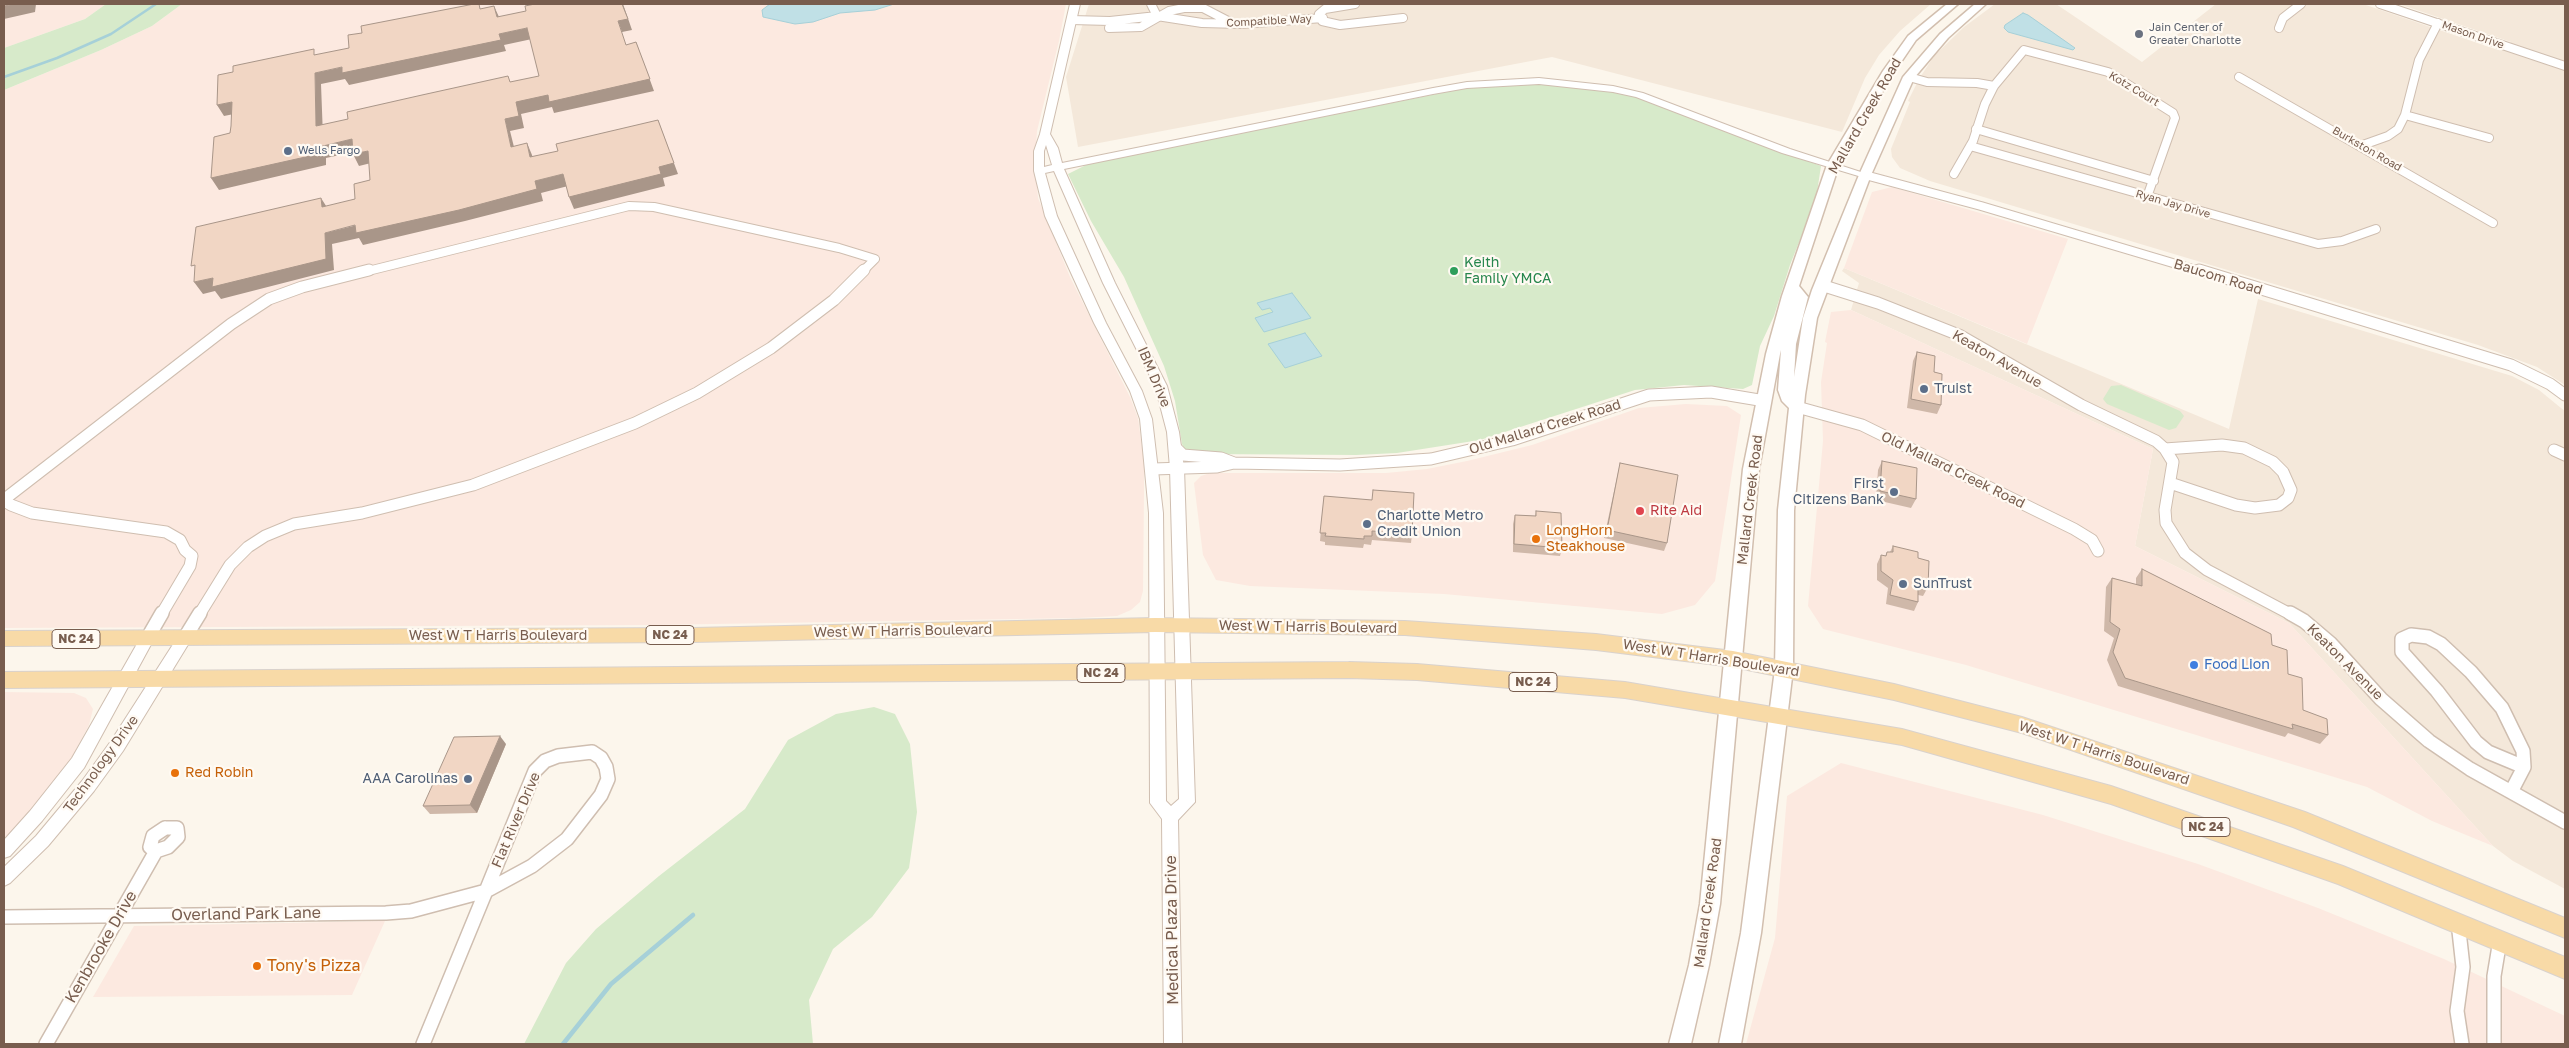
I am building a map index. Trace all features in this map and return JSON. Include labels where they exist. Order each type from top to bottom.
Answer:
[{"type":"main road","name":"Mallard Creek Road","points":[[1680,1044],[1699,965],[1710,904],[1751,469],[1773,354],[1792,287],[1833,165],[1889,71],[1912,38],[1953,4]]},
{"type":"main road","name":"Mallard Creek Road","points":[[1730,1044],[1752,933],[1779,716],[1784,669],[1786,510],[1797,407],[1810,318],[1821,285],[1865,175],[1909,77],[1944,36],[1981,4]]},
{"type":"main road","points":[[1792,287],[1800,297],[1789,344],[1785,390],[1787,397],[1797,407]]},
{"type":"main road","name":"West W T Harris Boulevard","points":[[4,639],[722,634],[1155,625],[1405,628],[1596,642],[1733,659],[1894,692],[2022,725],[2298,819],[2565,928]]},
{"type":"main road","name":"NC 24","points":[[4,680],[1156,672],[1183,670],[1418,672],[1625,690],[1902,737],[2112,795],[2343,876],[2458,922],[2565,968]]},
{"type":"street","name":"IBM Drive","points":[[1075,4],[1045,134],[1039,151],[1038,171],[1045,198],[1060,238],[1100,323],[1136,391],[1146,420],[1154,469],[1156,672]]},
{"type":"street","points":[[1071,24],[1135,28],[1145,25],[1153,10],[1160,4]]},
{"type":"street","name":"Compatible Way","points":[[1355,4],[1325,9],[1319,14],[1323,18],[1322,21],[1340,25],[1403,18]]},
{"type":"street","points":[[2280,28],[2283,18],[2301,4]]},
{"type":"street","name":"Mason Drive","points":[[2380,4],[2565,66]]},
{"type":"street","points":[[1153,10],[1169,11],[1203,8],[1234,24]]},
{"type":"street","name":"Compatible Way","points":[[1153,10],[1202,23],[1234,24],[1323,18]]},
{"type":"street","points":[[2360,146],[2393,134],[2405,115],[2419,60],[2438,23]]},
{"type":"street","name":"Kotz Court","points":[[1994,86],[2024,50],[2094,68],[2132,86],[2164,106],[2175,118],[2147,197]]},
{"type":"street","points":[[1909,77],[1927,82],[1977,83],[1994,86],[1970,146],[1954,174]]},
{"type":"street","name":"Burkston Road","points":[[2239,77],[2493,223]]},
{"type":"street","points":[[1038,171],[1433,91],[1467,85],[1539,81],[1612,89],[1639,95],[1786,151],[1865,175]]},
{"type":"street","points":[[2405,115],[2489,138]]},
{"type":"street","points":[[1976,129],[2154,181]]},
{"type":"street","name":"IBM Drive","points":[[1045,134],[1109,283],[1161,386],[1168,407],[1177,468],[1183,670]]},
{"type":"street","name":"Ryan Jay Drive","points":[[1970,146],[2318,244],[2342,241],[2376,229]]},
{"type":"street","name":"Baucom Road","points":[[1865,175],[1980,206],[2431,339],[2511,365],[2550,384],[2565,395]]},
{"type":"street","points":[[148,639],[190,566],[192,556],[185,550],[180,540],[166,532],[32,513],[11,505],[6,502],[6,498],[243,316],[269,299],[302,287],[606,210],[638,205],[839,248],[876,259],[804,324],[718,381],[678,403],[615,432],[473,484],[362,513],[294,524],[265,536],[248,547],[230,565],[184,639]]},
{"type":"street","name":"Keaton Avenue","points":[[1821,285],[1878,303],[1959,335],[2081,405],[2150,437],[2166,449],[2173,462],[2165,510],[2166,523],[2175,540],[2189,556],[2208,570],[2304,621],[2330,644],[2351,669],[2402,718],[2446,753],[2565,822]]},
{"type":"street","name":"Old Mallard Creek Road","points":[[1154,469],[1217,467],[1234,463],[1340,464],[1431,459],[1472,451],[1625,402],[1675,392],[1724,393],[1765,401]]},
{"type":"street","name":"Old Mallard Creek Road","points":[[1797,407],[1862,426],[2074,529],[2092,540],[2098,551]]},
{"type":"street","points":[[2166,449],[2222,444],[2244,448],[2273,462],[2283,472],[2291,490],[2288,498],[2279,505],[2255,508],[2236,504],[2170,483]]},
{"type":"street","name":"Old Mallard Creek Road","points":[[1175,448],[1183,455],[1221,458],[1234,463]]},
{"type":"street","points":[[2554,450],[2565,455]]},
{"type":"street","points":[[2511,792],[2524,767],[2523,751],[2514,729],[2502,708],[2472,672],[2436,640],[2416,634],[2402,639],[2401,648],[2405,655],[2437,691],[2476,742],[2488,752],[2524,767]]},
{"type":"street","name":"Technology Drive","points":[[4,851],[36,816],[73,770],[148,639]]},
{"type":"street","name":"Technology Drive","points":[[4,878],[42,841],[88,786],[160,680],[184,639]]},
{"type":"street","points":[[1170,817],[1187,802],[1183,670]]},
{"type":"street","name":"Medical Plaza Drive","points":[[1156,672],[1158,803],[1170,817],[1173,1044]]},
{"type":"street","name":"Flat River Drive","points":[[423,1044],[535,771],[545,761],[576,752],[592,752],[600,758],[606,767],[608,779],[601,795],[566,839],[532,866],[486,891]]},
{"type":"street","name":"Kenbrooke Drive","points":[[46,1044],[156,850]]},
{"type":"street","name":"Overland Park Lane","points":[[4,917],[386,913],[418,909],[486,891]]},
{"type":"street","points":[[2458,922],[2463,967],[2457,1011],[2462,1044]]},
{"type":"street","points":[[2494,1044],[2494,976],[2500,940]]},
{"type":"shaded area","points":[[4,4],[106,4],[85,19],[4,48]]},
{"type":"shaded area","points":[[182,4],[1066,4],[1037,131],[1035,162],[1038,198],[1070,277],[1130,397],[1138,418],[1144,462],[1143,591],[1140,602],[1131,610],[1117,616],[1078,618],[652,625],[4,628],[4,90],[101,50],[152,26]]},
{"type":"shaded area","points":[[1089,4],[1931,4],[1900,31],[1879,55],[1865,78],[1842,132],[1552,57],[1078,147],[1066,77]]},
{"type":"shaded area","points":[[1995,4],[2056,4],[2142,62],[2216,4],[2363,4],[2498,50],[2511,42],[2399,4],[2565,4],[2565,385],[2537,367],[2478,345],[1930,181],[1900,168],[1892,157],[1891,149],[1910,102],[1908,101],[1919,79],[1934,56],[1964,27]]},
{"type":"shaded area","points":[[1892,187],[2068,239],[2027,344],[1844,268],[1872,192]]},
{"type":"shaded area","points":[[1844,268],[2229,429],[2258,299],[2512,376],[2539,390],[2565,411],[2565,889],[2513,861],[2493,846],[2289,623],[2135,546],[2153,449],[1851,310],[1859,283],[1842,271]]},
{"type":"shaded area","points":[[1851,310],[2153,449],[2135,546],[2289,623],[2493,846],[2432,821],[2367,787],[1966,665],[1823,629],[1808,606],[1823,441],[1821,382],[1827,343],[1825,342],[1831,312]]},
{"type":"shaded area","points":[[1686,404],[1727,406],[1741,415],[1715,581],[1695,605],[1662,614],[1444,594],[1250,586],[1216,580],[1203,555],[1194,483],[1201,476],[1210,473],[1386,473],[1427,469],[1532,445],[1639,408]]},
{"type":"shaded area","points":[[4,692],[74,693],[86,698],[93,709],[89,725],[69,763],[35,809],[4,842]]},
{"type":"shaded area","points":[[1841,763],[2043,815],[2198,864],[2318,908],[2444,959],[2565,1016],[2565,1044],[1746,1044],[1775,938],[1787,796]]},
{"type":"shaded area","points":[[385,921],[352,995],[93,997],[134,926]]},
{"type":"green space","points":[[106,4],[182,4],[152,26],[101,50],[4,90],[4,48],[85,19]]},
{"type":"green space","name":"Keith Family YMCA","points":[[1540,83],[1596,88],[1641,98],[1821,166],[1816,199],[1790,265],[1774,316],[1760,346],[1752,385],[1743,389],[1684,385],[1635,390],[1480,440],[1397,453],[1356,455],[1203,454],[1185,450],[1182,444],[1175,401],[1164,366],[1124,277],[1091,221],[1068,174],[1088,164],[1466,88]]},
{"type":"green space","points":[[2121,385],[2180,411],[2184,416],[2176,428],[2169,430],[2107,404],[2103,399],[2111,386]]},
{"type":"green space","points":[[874,707],[895,714],[910,744],[917,812],[909,868],[872,917],[833,949],[809,1000],[813,1044],[524,1044],[566,963],[596,929],[659,876],[745,809],[788,740],[836,714]]},
{"type":"water","points":[[770,4],[894,4],[875,10],[840,13],[813,22],[795,24],[763,17],[762,10]]},
{"type":"water","points":[[2023,13],[2075,48],[2073,50],[2008,32],[2004,28],[2005,25]]},
{"type":"water","points":[[1292,293],[1311,318],[1264,332],[1255,318],[1273,312],[1270,308],[1262,310],[1257,303]]},
{"type":"water","points":[[1305,333],[1322,356],[1285,368],[1268,344]]},
{"type":"building","name":"Wells Fargo","points":[[474,4],[479,4],[480,9],[494,6],[497,17],[526,11],[525,6],[535,4],[622,4],[628,19],[618,21],[626,45],[636,42],[650,79],[549,102],[548,95],[516,102],[519,116],[505,119],[511,147],[527,143],[530,157],[558,151],[556,144],[658,120],[674,163],[659,167],[661,174],[569,197],[563,174],[535,181],[537,189],[459,210],[356,233],[355,225],[325,233],[326,259],[212,287],[213,278],[194,282],[195,265],[191,266],[196,227],[321,198],[322,207],[355,199],[354,184],[370,180],[368,151],[353,154],[352,139],[319,147],[319,154],[211,178],[214,137],[230,133],[231,126],[232,102],[217,105],[218,75],[233,72],[233,66],[314,49],[314,55],[349,48],[348,35],[362,33],[361,26]],"holes":[[[527,28],[539,76],[510,82],[508,76],[422,95],[347,112],[348,119],[316,126],[315,73],[342,67],[342,73],[501,40],[499,34]]]},
{"type":"building","name":"Truist","points":[[1917,352],[1935,356],[1934,372],[1942,374],[1941,405],[1911,399]]},
{"type":"building","name":"First Citizens Bank","points":[[1882,461],[1917,468],[1916,499],[1880,491]]},
{"type":"building","name":"Rite Aid","points":[[1620,463],[1678,475],[1667,543],[1607,530]]},
{"type":"building","name":"Charlotte Metro Credit Union","points":[[1373,490],[1414,493],[1412,534],[1372,531],[1372,536],[1364,536],[1364,539],[1325,536],[1326,533],[1320,533],[1324,496],[1372,500]]},
{"type":"building","name":"LongHorn Steakhouse","points":[[1536,511],[1561,513],[1562,548],[1514,544],[1515,515],[1536,516]]},
{"type":"building","name":"SunTrust","points":[[1893,546],[1918,552],[1918,558],[1929,561],[1928,587],[1918,585],[1918,602],[1890,595],[1893,580],[1881,571],[1881,555],[1886,556],[1887,552],[1893,552]]},
{"type":"building","name":"Food Lion","points":[[2142,569],[2271,634],[2272,645],[2287,650],[2288,674],[2302,678],[2303,710],[2327,719],[2328,735],[2292,724],[2293,729],[2125,678],[2113,652],[2120,629],[2110,622],[2112,578],[2142,586]]},
{"type":"building","name":"AAA Carolinas","points":[[500,736],[470,805],[423,806],[454,737]]},
{"type":"waterway","points":[[4,77],[57,58],[111,34],[156,4]]},
{"type":"waterway","points":[[563,1044],[611,984],[693,915]]},
{"type":"place","name":"Jain Center of Greater Charlotte","points":[[2139,34]]},
{"type":"place","name":"Wells Fargo","points":[[288,151]]},
{"type":"place","name":"Keith Family YMCA","points":[[1454,271]]},
{"type":"place","name":"Truist","points":[[1924,389]]},
{"type":"place","name":"First Citizens Bank","points":[[1894,492]]},
{"type":"place","name":"Rite Aid","points":[[1640,511]]},
{"type":"place","name":"Charlotte Metro Credit Union","points":[[1367,524]]},
{"type":"place","name":"LongHorn Steakhouse","points":[[1536,539]]},
{"type":"place","name":"SunTrust","points":[[1903,584]]},
{"type":"place","name":"Food Lion","points":[[2194,665]]},
{"type":"place","name":"Red Robin","points":[[175,773]]},
{"type":"place","name":"AAA Carolinas","points":[[468,779]]},
{"type":"place","name":"Tony's Pizza","points":[[257,966]]}]
